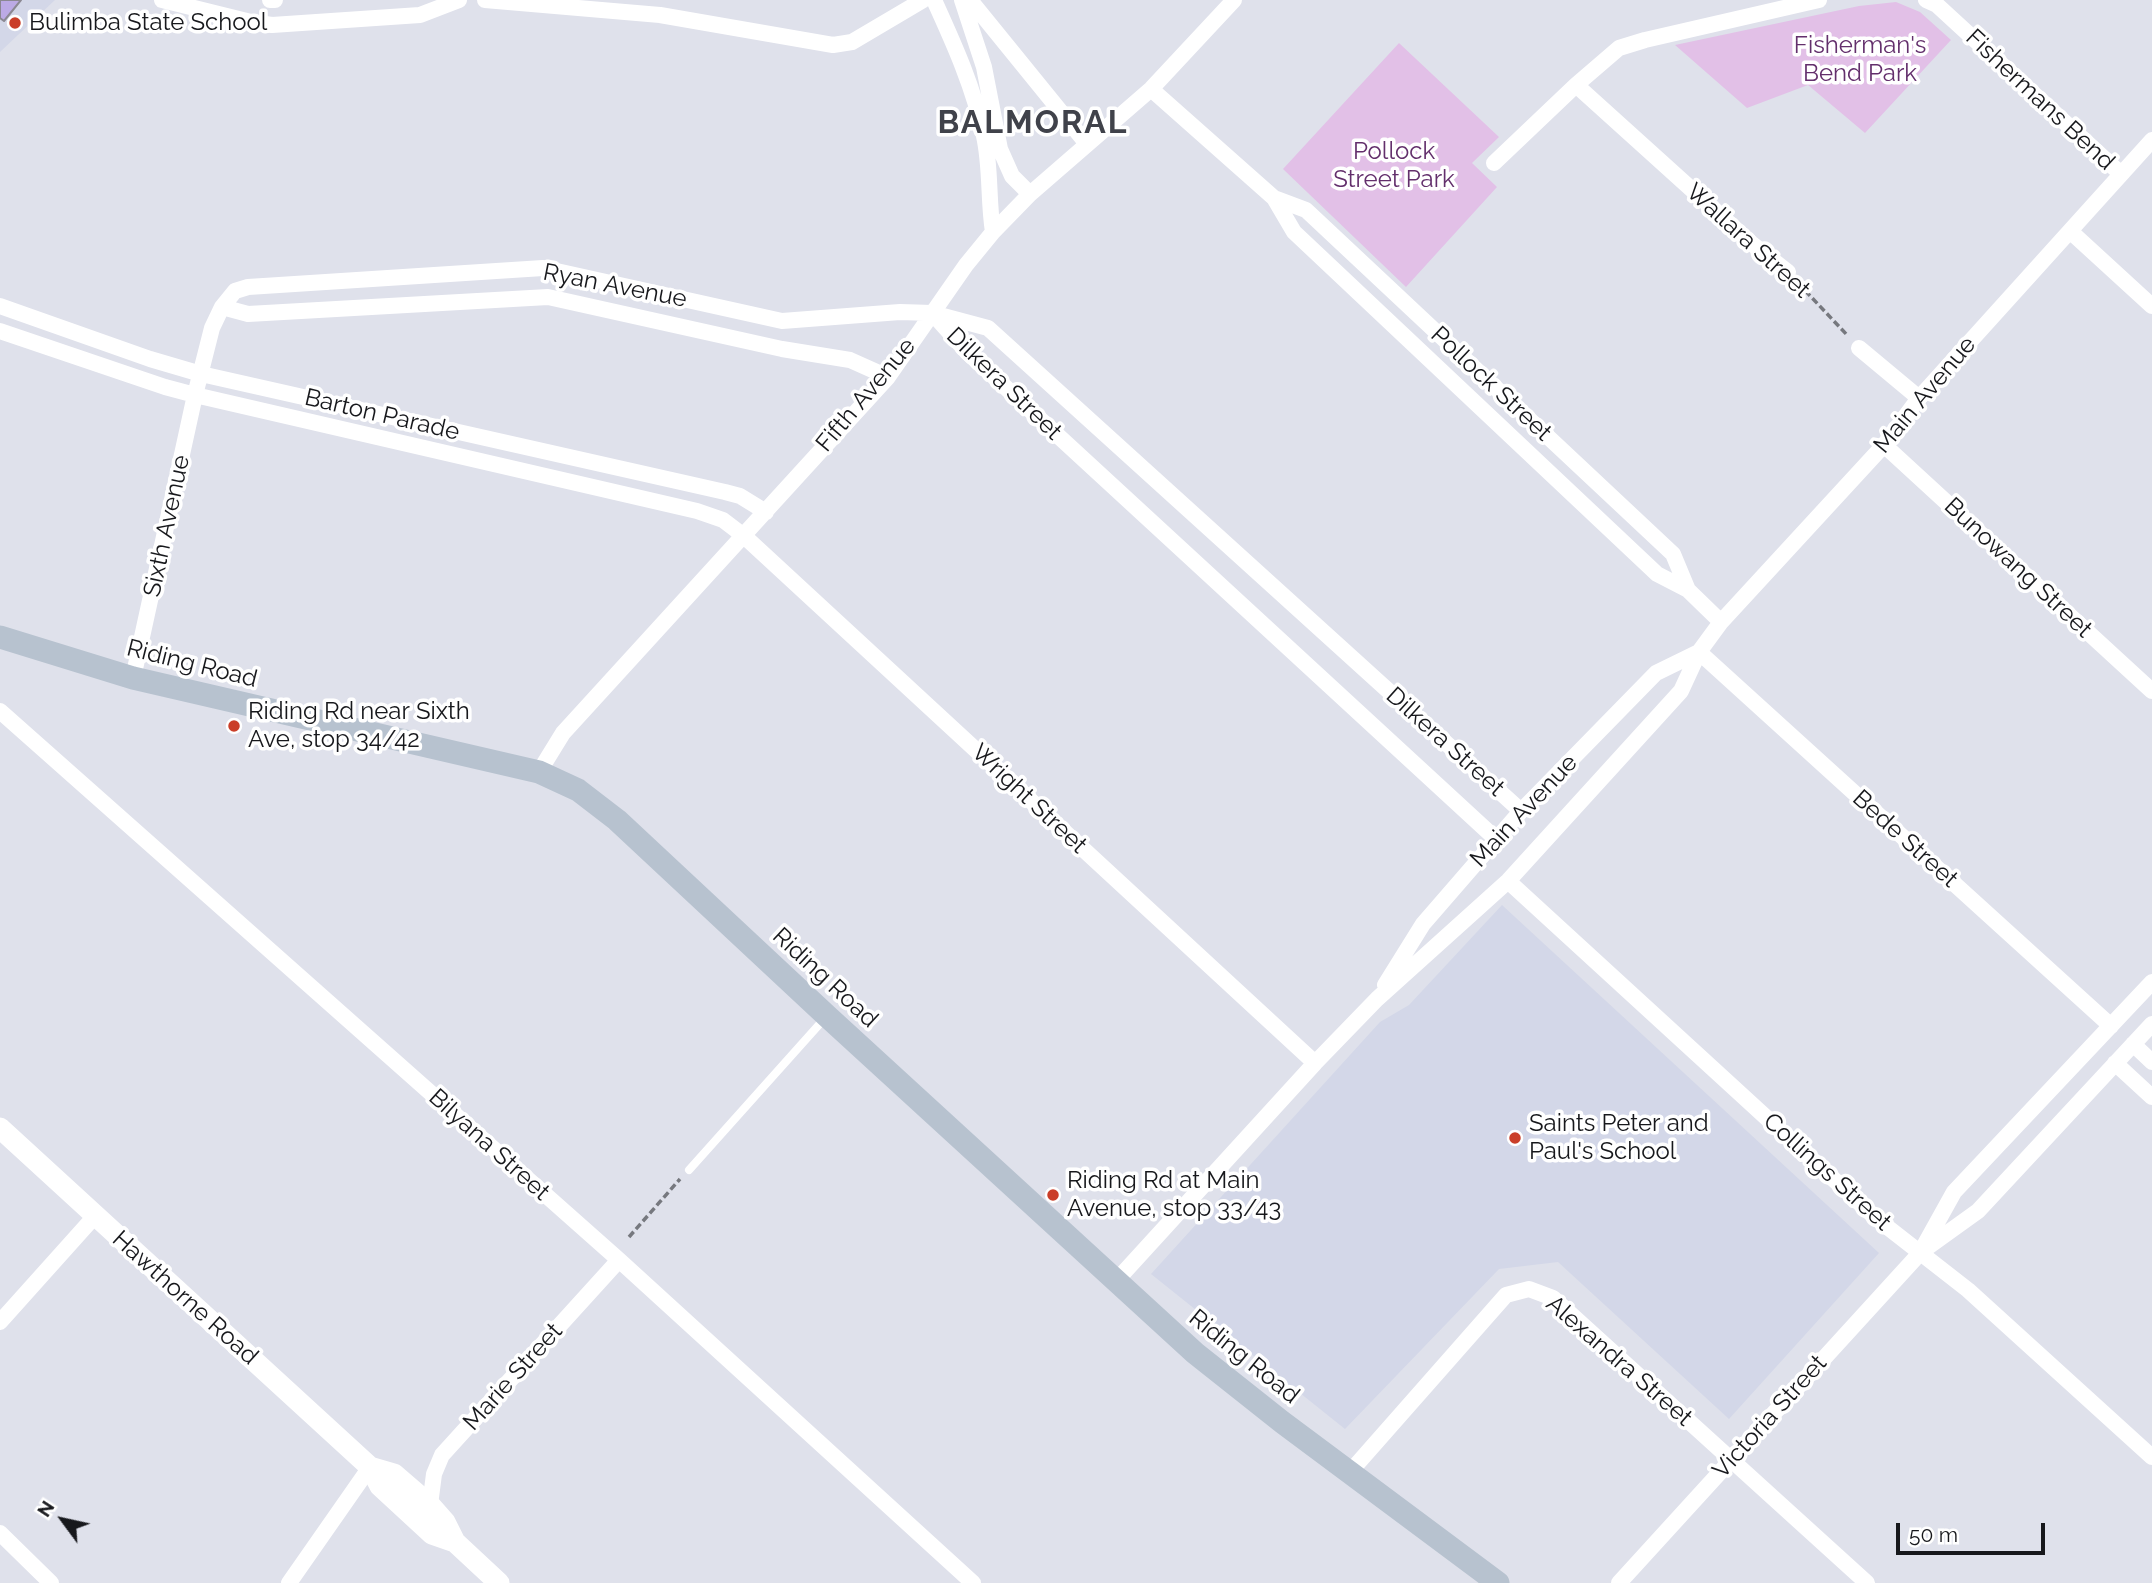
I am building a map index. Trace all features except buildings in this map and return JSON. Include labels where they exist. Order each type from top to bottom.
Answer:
[{"type":"main road","name":"Riding Road","points":[[0,637],[133,678],[539,772],[578,790],[617,820],[1195,1353],[1282,1422],[1499,1583]]},
{"type":"street","points":[[162,0],[272,25],[419,15],[459,0]]},
{"type":"street","points":[[485,0],[660,15],[832,45],[852,43],[923,0]]},
{"type":"street","points":[[934,0],[957,49],[985,138],[993,232]]},
{"type":"street","points":[[962,0],[984,67],[1000,149],[1012,176],[1030,194]]},
{"type":"street","points":[[970,0],[1087,144]]},
{"type":"street","name":"Fifth Avenue","points":[[539,772],[563,733],[888,377],[993,232],[1030,194],[1151,89],[1234,0]]},
{"type":"street","points":[[1494,163],[1619,48],[1819,0]]},
{"type":"street","name":"Fishermans Bend","points":[[1926,0],[1937,5],[2121,174]]},
{"type":"street","name":"Wallara Street","points":[[1576,85],[1751,243],[1788,272]]},
{"type":"street","name":"Pollock Street","points":[[1151,89],[1274,198],[1294,232],[1657,573],[1688,590],[1721,622]]},
{"type":"street","name":"Main Avenue","points":[[1116,1281],[1315,1063],[1377,999],[1508,881],[1681,691],[1699,652],[1721,622],[1884,445],[1919,398],[2152,140]]},
{"type":"street","name":"Pollock Street","points":[[1274,198],[1306,211],[1673,554],[1688,590]]},
{"type":"street","points":[[2070,231],[2152,306]]},
{"type":"street","name":"Ryan Avenue","points":[[888,377],[849,360],[782,349],[548,298],[248,314],[222,307],[235,291],[248,287],[544,268],[782,321],[900,312],[932,313]]},
{"type":"street","name":"Barton Parade","points":[[0,306],[150,359],[201,374],[725,492],[740,496],[766,512]]},
{"type":"street","points":[[201,374],[212,328],[222,307]]},
{"type":"street","name":"Dilkera Street","points":[[932,313],[988,328],[1521,811]]},
{"type":"street","name":"Dilkera Street","points":[[932,313],[965,351],[1496,839]]},
{"type":"street","name":"Barton Parade","points":[[0,331],[195,395],[697,511],[723,520],[744,536]]},
{"type":"street","points":[[1859,348],[1919,398]]},
{"type":"street","name":"Sixth Avenue","points":[[133,678],[201,374]]},
{"type":"street","name":"Bunowang Street","points":[[1884,445],[2152,691]]},
{"type":"street","name":"Wright Street","points":[[744,536],[1315,1063]]},
{"type":"street","name":"Main Avenue","points":[[1377,999],[1423,925],[1521,811],[1656,673],[1699,652]]},
{"type":"street","name":"Bede Street","points":[[1699,652],[2111,1026]]},
{"type":"street","name":"Bilyana Street","points":[[0,712],[619,1260],[973,1583]]},
{"type":"street","name":"Collings Street","points":[[1508,881],[1877,1219],[1968,1290],[2152,1457]]},
{"type":"street","name":"Victoria Street","points":[[1921,1252],[1954,1192],[2152,982]]},
{"type":"street","name":"Victoria Street","points":[[1619,1583],[1921,1252],[1978,1212],[2152,1024]]},
{"type":"street","points":[[2133,1044],[2152,1062]]},
{"type":"street","points":[[2115,1063],[2152,1097]]},
{"type":"street","name":"Hawthorne Road","points":[[0,1128],[370,1467],[380,1486],[432,1534],[455,1542]]},
{"type":"street","points":[[0,1322],[95,1216]]},
{"type":"street","name":"Marie Street","points":[[430,1505],[433,1474],[442,1455],[619,1260]]},
{"type":"street","name":"Alexandra Street","points":[[1350,1472],[1506,1295],[1530,1289],[1553,1298],[1867,1583]]},
{"type":"street","points":[[289,1583],[370,1467]]},
{"type":"street","name":"Hawthorne Road","points":[[370,1467],[394,1474],[430,1505],[445,1522],[455,1542],[499,1583]]},
{"type":"street","points":[[0,1533],[51,1583]]},
{"type":"lane","points":[[689,1170],[827,1016]]},
{"type":"path","name":"Wallara Street","points":[[1788,272],[1859,348]]},
{"type":"path","points":[[629,1237],[689,1170]]},
{"type":"shaded area","name":"Bulimba State School","points":[[0,0],[55,0],[0,52]]},
{"type":"shaded area","name":"Saints Peter and Paul's School","points":[[1502,905],[1879,1253],[1729,1419],[1558,1262],[1499,1269],[1345,1429],[1151,1274],[1380,1022],[1409,1005]]},
{"type":"green space","name":"Fisherman's Bend Park","points":[[1896,2],[1920,12],[1951,40],[1865,133],[1808,85],[1747,108],[1675,45],[1859,6]]},
{"type":"green space","name":"Pollock Street Park","points":[[1399,43],[1499,137],[1472,163],[1497,187],[1406,287],[1283,169]]},
{"type":"place","name":"Bulimba State School","points":[[15,23]]},
{"type":"place","name":"Riding Rd near Sixth Ave, stop 34/42","points":[[234,726]]},
{"type":"place","name":"Saints Peter and Paul's School","points":[[1515,1138]]},
{"type":"place","name":"Riding Rd at Main Avenue, stop 33/43","points":[[1053,1195]]},
{"type":"district","name":"BALMORAL","points":[[1033,123]]}]
